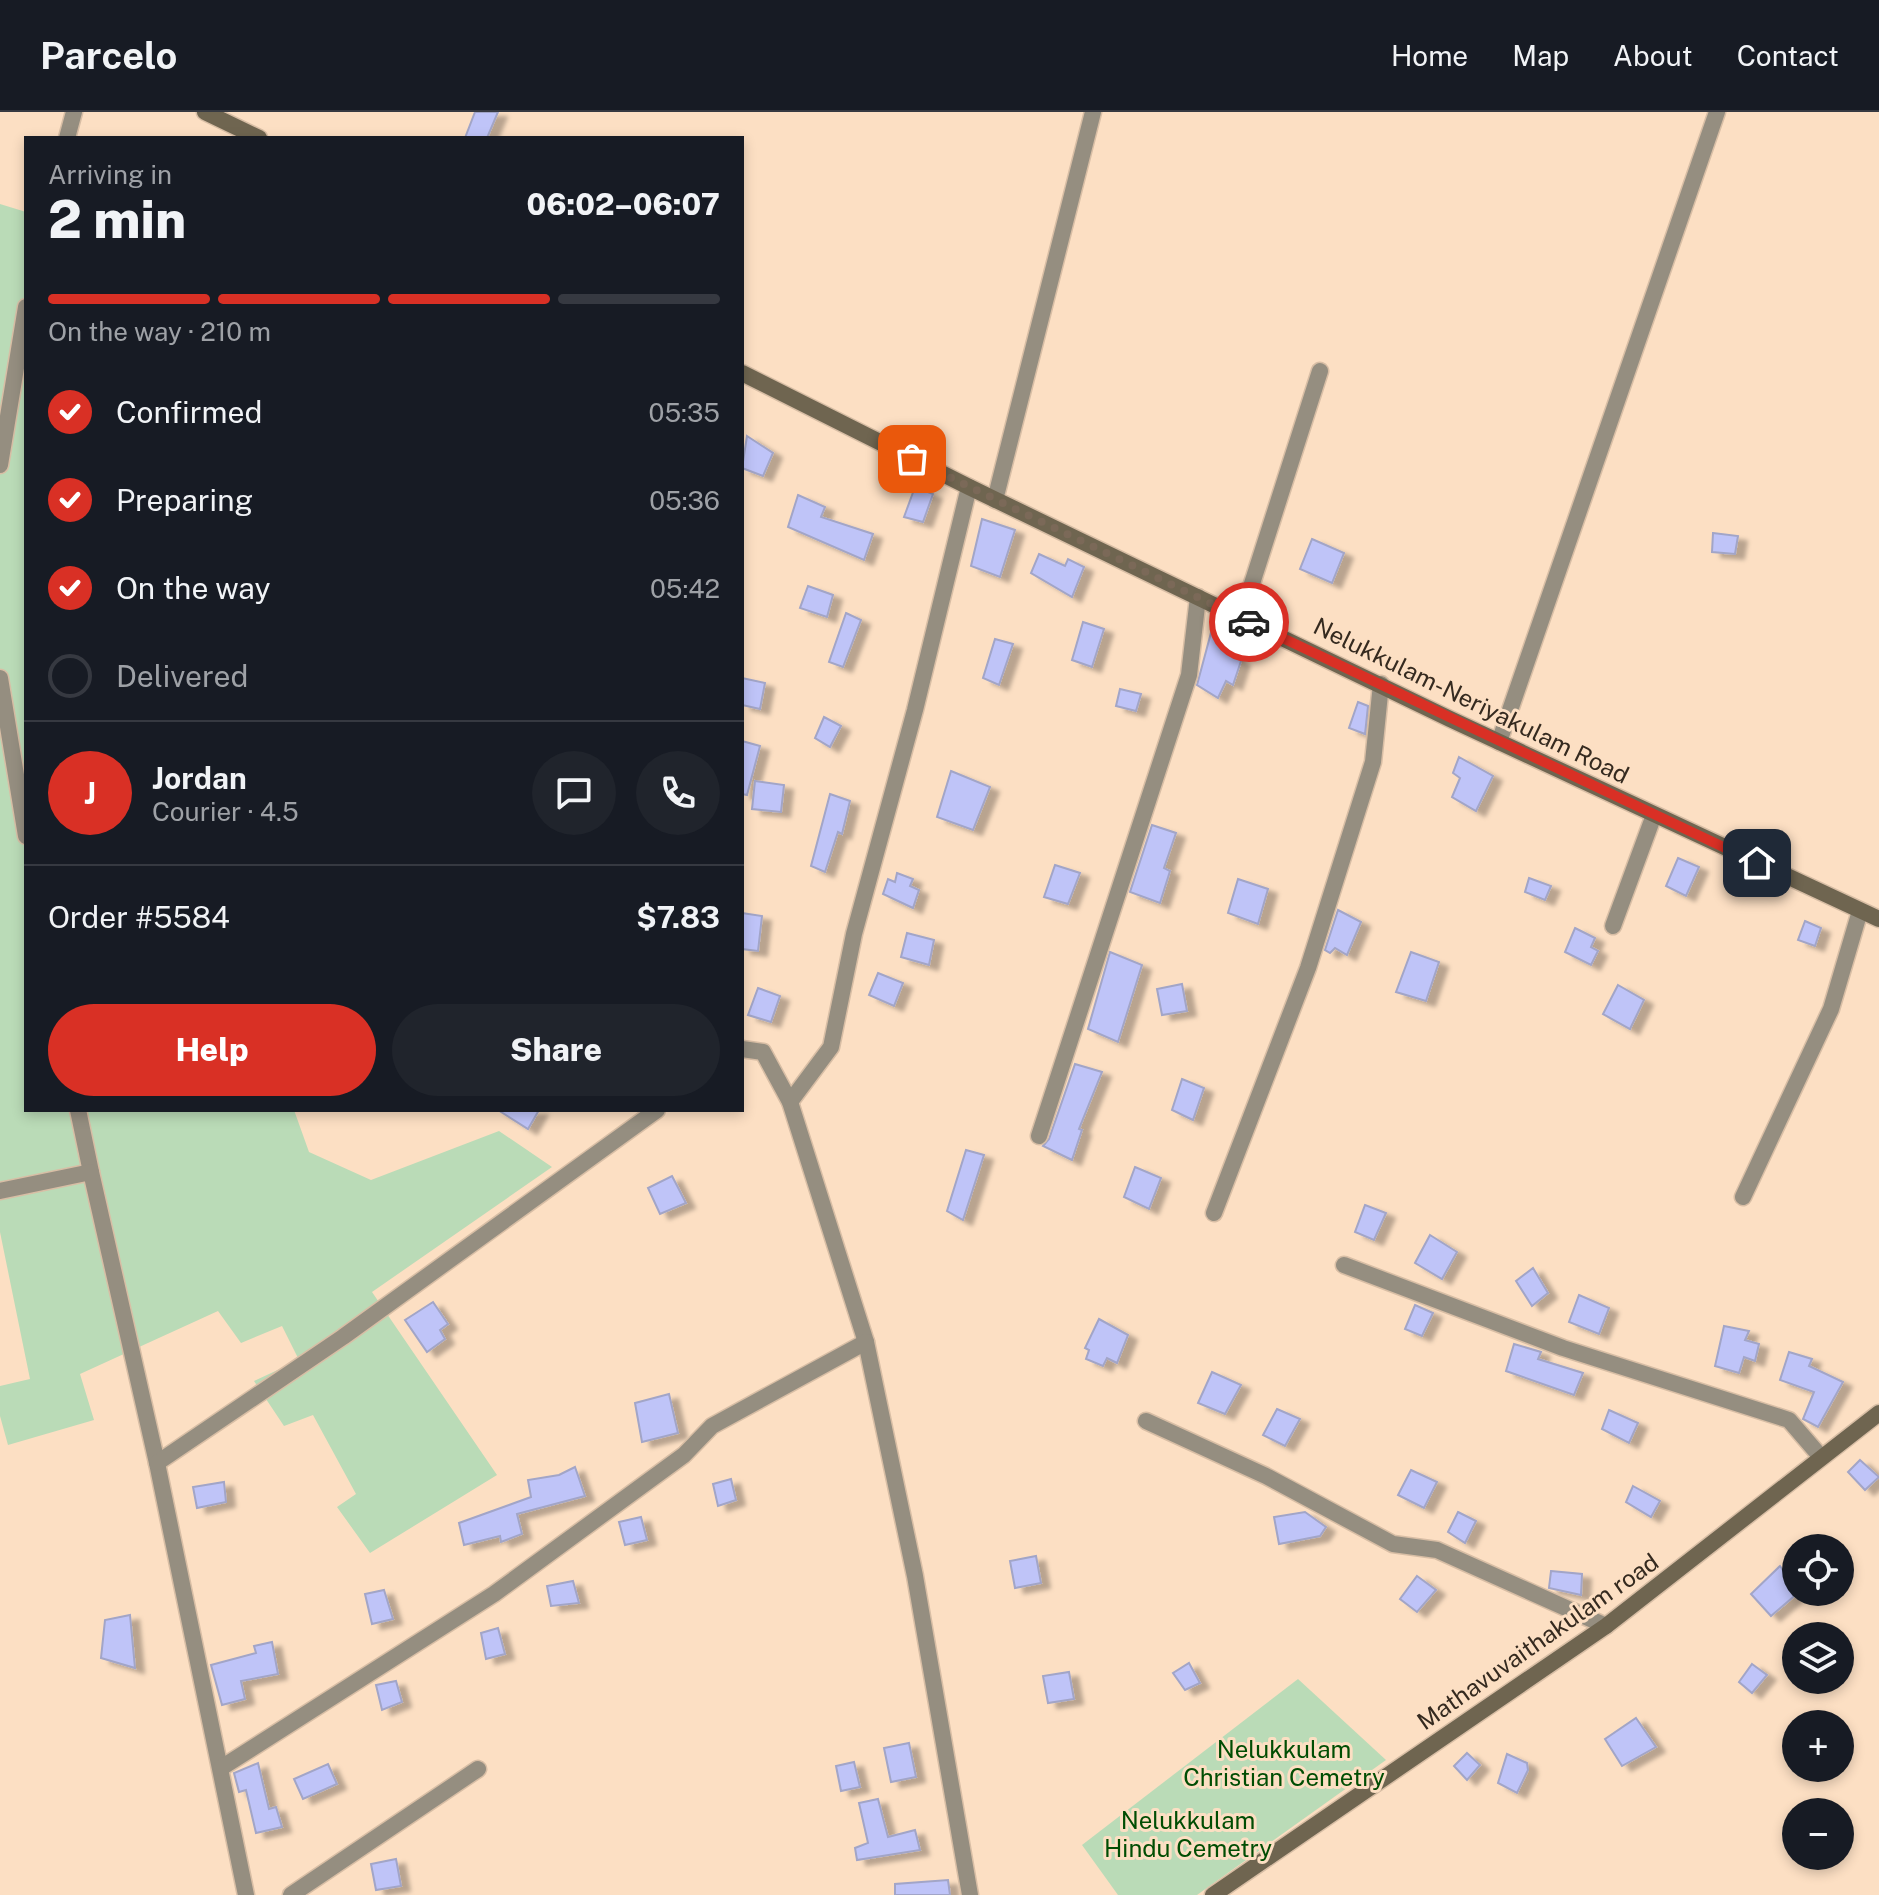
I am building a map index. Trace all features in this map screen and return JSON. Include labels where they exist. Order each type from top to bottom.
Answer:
[{"type":"main road","points":[[205,112],[255,136]]},
{"type":"main road","name":"Nelukkulam-Neriyakulam Road","points":[[744,374],[995,500],[1499,742],[1879,919]]},
{"type":"main road","name":"Mathavuvaithakulam road","points":[[1213,1895],[1606,1626],[1879,1413]]},
{"type":"street","points":[[68,136],[74,112]]},
{"type":"street","points":[[995,500],[1093,112]]},
{"type":"street","points":[[1499,742],[1717,112]]},
{"type":"street","points":[[0,465],[24,319]]},
{"type":"street","points":[[1241,618],[1320,371]]},
{"type":"street","points":[[790,1102],[831,1047],[854,934],[915,710],[969,487]]},
{"type":"street","points":[[1039,1136],[1189,675],[1198,597]]},
{"type":"street","points":[[0,678],[24,824]]},
{"type":"street","points":[[1214,1213],[1308,968],[1369,777],[1381,684]]},
{"type":"street","points":[[1613,926],[1654,815]]},
{"type":"street","points":[[1743,1197],[1831,1009],[1860,911]]},
{"type":"street","points":[[744,1049],[763,1052],[790,1102],[866,1342],[915,1576],[970,1895]]},
{"type":"street","points":[[78,1112],[157,1463],[246,1895]]},
{"type":"street","points":[[157,1463],[343,1337],[654,1112]]},
{"type":"street","points":[[0,1191],[91,1172]]},
{"type":"street","points":[[1344,1265],[1563,1348],[1789,1420],[1820,1456]]},
{"type":"street","points":[[221,1768],[494,1594],[684,1455],[712,1426],[866,1342]]},
{"type":"street","points":[[1146,1421],[1266,1476],[1393,1544],[1437,1550],[1606,1626]]},
{"type":"street","points":[[291,1895],[478,1769]]},
{"type":"green space","points":[[0,204],[24,211],[24,306],[13,365],[24,368],[24,1112],[295,1112],[309,1152],[371,1180],[499,1131],[552,1167],[372,1292],[497,1475],[370,1553],[337,1507],[356,1494],[313,1415],[284,1426],[254,1381],[299,1360],[282,1326],[241,1343],[218,1311],[80,1374],[94,1420],[8,1445],[0,1416],[0,1386],[30,1379],[0,1232]]},
{"type":"green space","points":[[1298,1679],[1386,1760],[1197,1895],[1118,1895],[1082,1845]]},
{"type":"building","points":[[475,112],[498,112],[488,136],[466,136]]},
{"type":"building","points":[[747,436],[773,453],[763,476],[744,469]]},
{"type":"building","points":[[915,487],[933,494],[923,522],[904,517]]},
{"type":"building","points":[[798,495],[825,507],[821,517],[873,534],[864,560],[788,527]]},
{"type":"building","points":[[982,519],[1015,530],[1000,577],[971,566]]},
{"type":"building","points":[[1713,533],[1738,536],[1735,554],[1712,552]]},
{"type":"building","points":[[1312,539],[1344,553],[1332,583],[1300,569]]},
{"type":"building","points":[[1039,554],[1065,566],[1068,559],[1084,567],[1072,597],[1031,573]]},
{"type":"building","points":[[808,586],[833,595],[827,617],[800,608]]},
{"type":"building","points":[[846,613],[861,620],[843,667],[829,662]]},
{"type":"building","points":[[1083,622],[1104,629],[1092,667],[1072,660]]},
{"type":"building","points":[[1212,629],[1241,642],[1234,656],[1241,661],[1233,685],[1226,681],[1218,698],[1197,685]]},
{"type":"building","points":[[995,639],[1013,644],[999,685],[983,678]]},
{"type":"building","points":[[744,678],[765,683],[760,709],[744,705]]},
{"type":"building","points":[[1120,689],[1141,694],[1136,711],[1116,706]]},
{"type":"building","points":[[1358,702],[1368,706],[1365,734],[1349,728]]},
{"type":"building","points":[[824,717],[841,726],[830,747],[815,738]]},
{"type":"building","points":[[744,742],[760,746],[747,795],[744,794]]},
{"type":"building","points":[[1459,757],[1493,776],[1476,811],[1452,797],[1460,778],[1453,773]]},
{"type":"building","points":[[951,771],[990,787],[973,830],[937,817]]},
{"type":"building","points":[[755,781],[784,785],[781,812],[752,809]]},
{"type":"building","points":[[830,794],[850,801],[842,834],[838,832],[825,872],[811,866]]},
{"type":"building","points":[[1152,825],[1176,833],[1164,868],[1170,871],[1160,903],[1130,892]]},
{"type":"building","points":[[1678,858],[1699,867],[1686,896],[1666,886]]},
{"type":"building","points":[[1055,865],[1080,873],[1068,904],[1044,897]]},
{"type":"building","points":[[897,873],[913,879],[910,886],[919,890],[913,908],[883,894],[888,879],[895,882]]},
{"type":"building","points":[[1529,878],[1551,886],[1545,900],[1525,892]]},
{"type":"building","points":[[1238,879],[1268,889],[1258,924],[1228,913]]},
{"type":"building","points":[[1338,910],[1361,922],[1347,955],[1335,948],[1330,953],[1325,950]]},
{"type":"building","points":[[744,913],[762,916],[758,951],[744,949]]},
{"type":"building","points":[[1805,921],[1821,928],[1815,946],[1798,940]]},
{"type":"building","points":[[1575,928],[1595,938],[1591,947],[1598,951],[1591,965],[1565,952]]},
{"type":"building","points":[[907,933],[934,940],[929,965],[901,957]]},
{"type":"building","points":[[1110,952],[1142,965],[1118,1042],[1088,1029]]},
{"type":"building","points":[[1411,952],[1439,962],[1426,1001],[1396,992]]},
{"type":"building","points":[[878,973],[903,983],[894,1006],[869,995]]},
{"type":"building","points":[[1182,984],[1187,1011],[1162,1015],[1157,989]]},
{"type":"building","points":[[1618,985],[1644,1000],[1630,1029],[1603,1014]]},
{"type":"building","points":[[758,988],[780,996],[771,1022],[748,1015]]},
{"type":"building","points":[[1075,1064],[1102,1072],[1079,1129],[1082,1130],[1072,1160],[1043,1146],[1049,1139]]},
{"type":"building","points":[[1182,1079],[1204,1088],[1193,1120],[1172,1110]]},
{"type":"building","points":[[501,1112],[538,1112],[528,1129]]},
{"type":"building","points":[[966,1150],[984,1155],[963,1220],[947,1211]]},
{"type":"building","points":[[1135,1167],[1161,1178],[1149,1209],[1124,1197]]},
{"type":"building","points":[[672,1176],[686,1203],[660,1214],[648,1188]]},
{"type":"building","points":[[1365,1205],[1386,1213],[1374,1240],[1355,1232]]},
{"type":"building","points":[[1430,1235],[1457,1252],[1442,1279],[1415,1263]]},
{"type":"building","points":[[1533,1268],[1548,1293],[1532,1306],[1516,1281]]},
{"type":"building","points":[[1579,1295],[1609,1308],[1599,1334],[1569,1322]]},
{"type":"building","points":[[433,1302],[448,1324],[440,1330],[445,1339],[427,1352],[405,1320]]},
{"type":"building","points":[[1415,1305],[1433,1313],[1422,1336],[1405,1329]]},
{"type":"building","points":[[1099,1319],[1128,1335],[1117,1363],[1107,1358],[1103,1366],[1086,1359],[1089,1350],[1085,1348]]},
{"type":"building","points":[[1724,1326],[1749,1331],[1745,1340],[1759,1344],[1755,1361],[1744,1357],[1739,1373],[1715,1366]]},
{"type":"building","points":[[1514,1344],[1541,1352],[1538,1359],[1583,1373],[1574,1395],[1506,1371]]},
{"type":"building","points":[[1789,1352],[1812,1359],[1809,1366],[1843,1382],[1818,1427],[1803,1419],[1814,1392],[1780,1380]]},
{"type":"building","points":[[1212,1372],[1241,1385],[1225,1414],[1198,1403]]},
{"type":"building","points":[[669,1394],[678,1433],[642,1442],[635,1403]]},
{"type":"building","points":[[1277,1409],[1300,1419],[1285,1446],[1263,1435]]},
{"type":"building","points":[[1609,1410],[1638,1423],[1629,1443],[1602,1429]]},
{"type":"building","points":[[1860,1460],[1879,1477],[1865,1490],[1848,1472]]},
{"type":"building","points":[[575,1467],[585,1496],[517,1514],[522,1534],[501,1542],[500,1536],[464,1545],[459,1523],[531,1497],[528,1480],[559,1475]]},
{"type":"building","points":[[1411,1470],[1437,1482],[1424,1508],[1398,1495]]},
{"type":"building","points":[[731,1479],[736,1500],[718,1506],[713,1484]]},
{"type":"building","points":[[224,1482],[226,1502],[197,1508],[193,1487]]},
{"type":"building","points":[[1633,1486],[1660,1501],[1651,1517],[1626,1502]]},
{"type":"building","points":[[1305,1512],[1326,1527],[1320,1536],[1279,1544],[1274,1517]]},
{"type":"building","points":[[1458,1512],[1476,1521],[1465,1543],[1448,1532]]},
{"type":"building","points":[[641,1517],[647,1540],[625,1545],[619,1522]]},
{"type":"building","points":[[1036,1556],[1041,1583],[1015,1588],[1010,1561]]},
{"type":"building","points":[[1780,1566],[1783,1606],[1771,1616],[1751,1594]]},
{"type":"building","points":[[1551,1571],[1582,1574],[1581,1595],[1549,1588]]},
{"type":"building","points":[[1417,1576],[1436,1590],[1417,1612],[1400,1599]]},
{"type":"building","points":[[573,1581],[579,1603],[551,1606],[547,1586]]},
{"type":"building","points":[[384,1590],[393,1619],[372,1624],[365,1594]]},
{"type":"building","points":[[130,1615],[135,1668],[101,1658],[105,1620]]},
{"type":"building","points":[[498,1628],[505,1654],[486,1659],[481,1633]]},
{"type":"building","points":[[272,1642],[278,1674],[241,1681],[245,1699],[222,1705],[211,1665],[256,1653],[254,1646]]},
{"type":"building","points":[[1189,1663],[1200,1683],[1185,1690],[1173,1673]]},
{"type":"building","points":[[1752,1664],[1767,1675],[1752,1693],[1739,1682]]},
{"type":"building","points":[[1069,1672],[1074,1699],[1048,1703],[1043,1676]]},
{"type":"building","points":[[396,1681],[402,1702],[382,1710],[376,1685]]},
{"type":"building","points":[[1636,1718],[1656,1747],[1622,1766],[1605,1739]]},
{"type":"building","points":[[909,1743],[916,1777],[891,1782],[884,1748]]},
{"type":"building","points":[[1467,1753],[1480,1765],[1467,1780],[1454,1766]]},
{"type":"building","points":[[1507,1754],[1527,1763],[1528,1770],[1517,1793],[1498,1783]]},
{"type":"building","points":[[854,1762],[860,1787],[841,1791],[836,1766]]},
{"type":"building","points":[[258,1763],[269,1809],[276,1807],[282,1827],[256,1833],[246,1790],[239,1792],[234,1773]]},
{"type":"building","points":[[328,1764],[337,1784],[303,1799],[294,1779]]},
{"type":"building","points":[[878,1799],[888,1837],[915,1830],[920,1850],[857,1860],[855,1848],[868,1843],[859,1803]]},
{"type":"building","points":[[396,1859],[401,1886],[376,1890],[371,1864]]},
{"type":"building","points":[[948,1880],[950,1895],[895,1895],[895,1884]]},
{"type":"way so far","points":[[912,459],[1249,622]]},
{"type":"route","points":[[1249,622],[1757,863]]},
{"type":"park label","name":"Nelukkulam Christian Cemetry","points":[[1284,1764]]},
{"type":"park label","name":"Nelukkulam Hindu Cemetry","points":[[1188,1835]]}]
